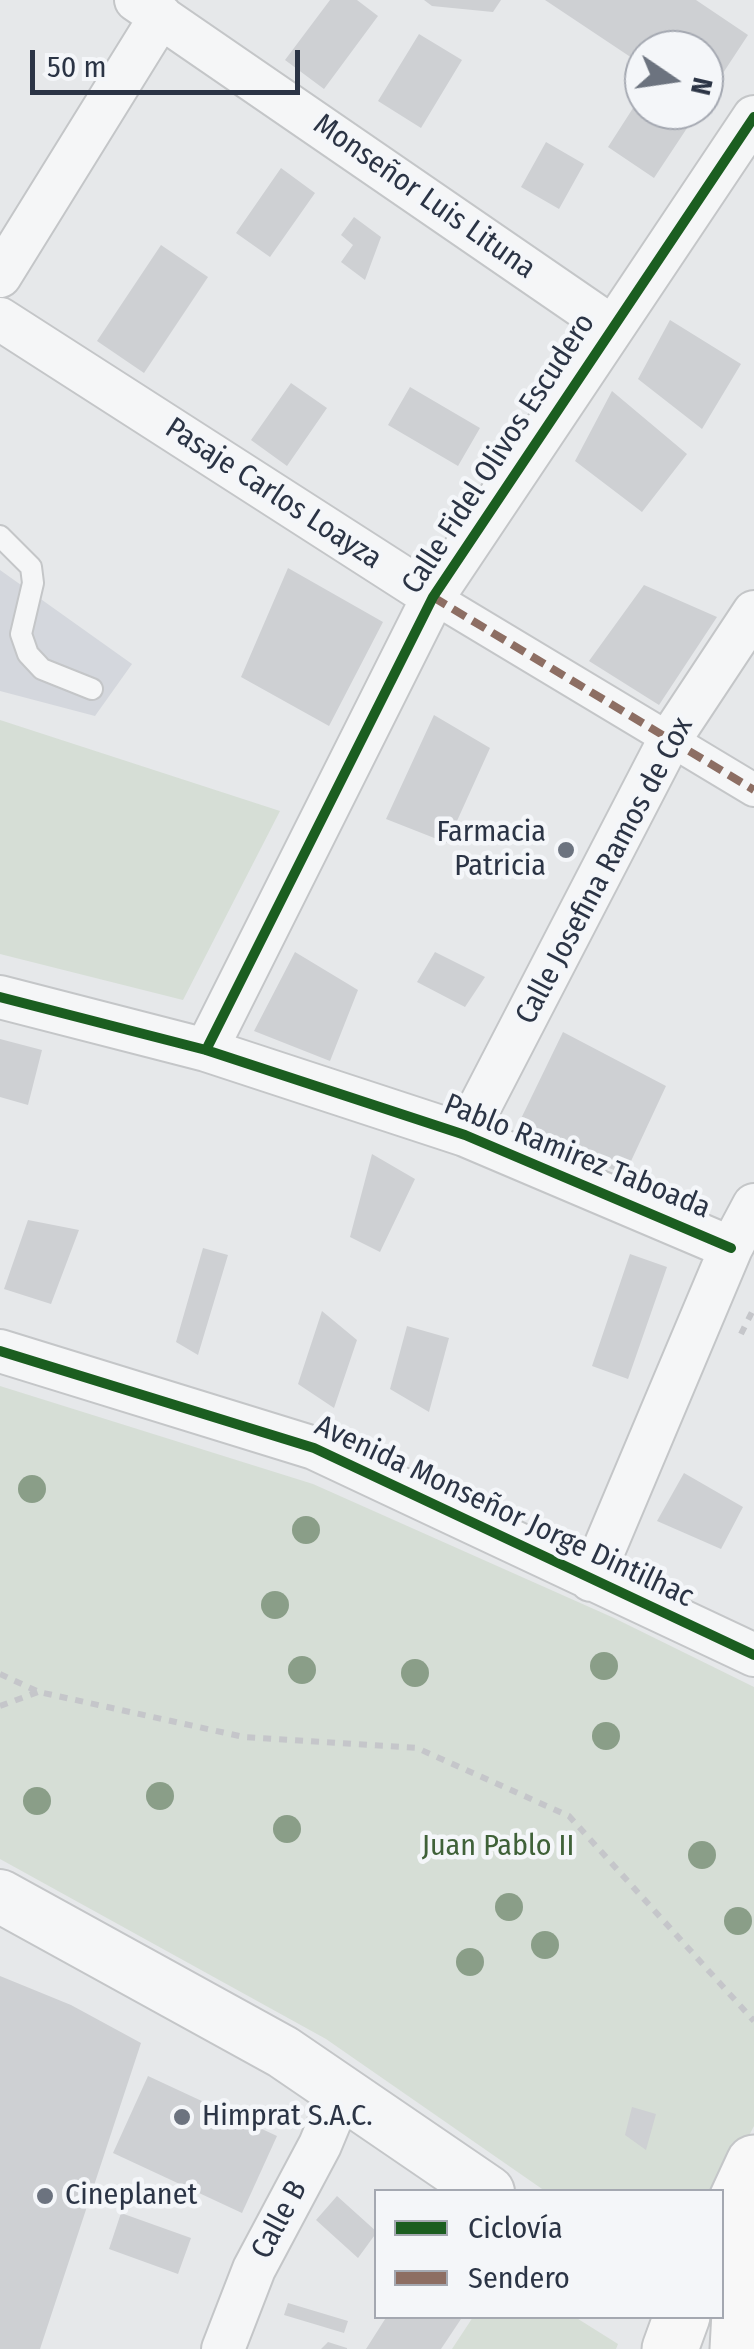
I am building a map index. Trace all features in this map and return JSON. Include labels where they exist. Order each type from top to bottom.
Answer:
[{"type":"main road","points":[[724,2228],[754,2162]]},
{"type":"main road","points":[[738,2349],[741,2294],[754,2248]]},
{"type":"street","points":[[0,276],[148,8]]},
{"type":"street","name":"Monseñor Luis Lituna","points":[[148,8],[612,326]]},
{"type":"street","name":"Calle Fidel Olivos Escudero","points":[[206,1050],[433,597],[754,117]]},
{"type":"street","name":"Pasaje Carlos Loayza","points":[[0,319],[433,597],[754,790]]},
{"type":"street","name":"Calle Josefina Ramos de Cox","points":[[465,1135],[670,740],[754,612]]},
{"type":"street","name":"Pablo Ramirez Taboada","points":[[0,996],[206,1050],[465,1135],[730,1248]]},
{"type":"street","points":[[590,1580],[730,1248],[754,1204]]},
{"type":"street","name":"Avenida Monseñor Jorge Dintilhac","points":[[0,1351],[314,1448],[754,1655]]},
{"type":"street","points":[[0,1896],[172,1988],[342,2092],[484,2189]]},
{"type":"street","name":"Calle B","points":[[223,2349],[254,2269],[320,2145],[342,2092]]},
{"type":"lane","points":[[0,536],[30,567],[33,583],[20,634],[28,654],[42,669],[92,690]]},
{"type":"path","points":[[0,1674],[39,1692],[244,1737],[418,1748],[569,1816],[754,2021]]},
{"type":"path","points":[[0,1706],[39,1692]]},
{"type":"shaded area","points":[[0,570],[132,664],[95,716],[0,691]]},
{"type":"green space","points":[[0,720],[280,811],[183,1000],[0,954]]},
{"type":"green space","name":"Juan Pablo II","points":[[0,1386],[313,1484],[614,1618],[754,1687],[754,2126],[722,2189],[542,2189],[326,2039],[0,1859]]},
{"type":"green space","points":[[472,2319],[578,2319],[618,2344],[616,2349],[452,2349]]},
{"type":"building","points":[[330,0],[357,0],[378,16],[324,89],[285,60]]},
{"type":"building","points":[[424,0],[501,0],[493,12],[432,6]]},
{"type":"building","points":[[545,0],[696,0],[748,35],[724,72],[724,30],[624,30],[624,53]]},
{"type":"building","points":[[419,34],[462,60],[421,128],[378,101]]},
{"type":"building","points":[[624,122],[624,130],[686,130],[654,178],[608,147]]},
{"type":"building","points":[[546,142],[584,164],[559,209],[521,187]]},
{"type":"building","points":[[281,168],[315,193],[270,257],[236,233]]},
{"type":"building","points":[[354,217],[381,237],[365,280],[341,262],[353,245],[341,235]]},
{"type":"building","points":[[161,245],[208,277],[144,373],[97,341]]},
{"type":"building","points":[[670,320],[741,364],[702,429],[638,379]]},
{"type":"building","points":[[291,383],[327,408],[287,466],[251,440]]},
{"type":"building","points":[[410,387],[480,428],[458,466],[388,425]]},
{"type":"building","points":[[612,391],[687,454],[642,512],[575,461]]},
{"type":"building","points":[[288,568],[383,622],[329,726],[241,677]]},
{"type":"building","points":[[644,585],[717,617],[659,705],[589,661]]},
{"type":"building","points":[[434,715],[490,748],[447,843],[386,819]]},
{"type":"building","points":[[295,952],[358,990],[330,1061],[254,1031]]},
{"type":"building","points":[[435,952],[485,977],[465,1007],[417,982]]},
{"type":"building","points":[[563,1032],[666,1086],[625,1174],[514,1133]]},
{"type":"building","points":[[0,1039],[42,1050],[28,1105],[0,1097]]},
{"type":"building","points":[[372,1154],[415,1179],[380,1252],[350,1237]]},
{"type":"building","points":[[28,1220],[79,1230],[51,1304],[4,1289]]},
{"type":"building","points":[[203,1248],[228,1255],[198,1355],[176,1342]]},
{"type":"building","points":[[630,1254],[667,1267],[628,1379],[592,1366]]},
{"type":"building","points":[[322,1311],[357,1340],[334,1408],[298,1384]]},
{"type":"building","points":[[407,1326],[449,1338],[429,1412],[390,1389]]},
{"type":"building","points":[[684,1473],[743,1507],[721,1549],[657,1521]]},
{"type":"building","name":"Cineplanet","points":[[0,1976],[71,2005],[141,2043],[40,2349],[0,2349]]},
{"type":"building","points":[[148,2076],[277,2136],[242,2213],[113,2153]]},
{"type":"building","points":[[632,2107],[656,2114],[646,2150],[625,2135]]},
{"type":"building","points":[[337,2196],[374,2229],[374,2236],[358,2258],[316,2220]]},
{"type":"building","points":[[121,2213],[191,2238],[178,2274],[109,2249]]},
{"type":"building","points":[[288,2303],[348,2321],[344,2333],[284,2315]]},
{"type":"building","points":[[385,2319],[461,2319],[441,2349],[366,2349]]},
{"type":"building","points":[[328,2342],[347,2348],[347,2349],[321,2349]]},
{"type":"marked path","points":[[433,597],[754,790]]},
{"type":"cycle path","points":[[206,1050],[433,597],[754,117]]},
{"type":"cycle path","points":[[0,997],[206,1050],[465,1135],[731,1248]]},
{"type":"cycle path","points":[[0,1351],[314,1448],[754,1655]]},
{"type":"place","name":"Farmacia Patricia","points":[[566,850]]},
{"type":"place","name":"Himprat S.A.C.","points":[[182,2117]]},
{"type":"place","name":"Cineplanet","points":[[45,2196]]}]
